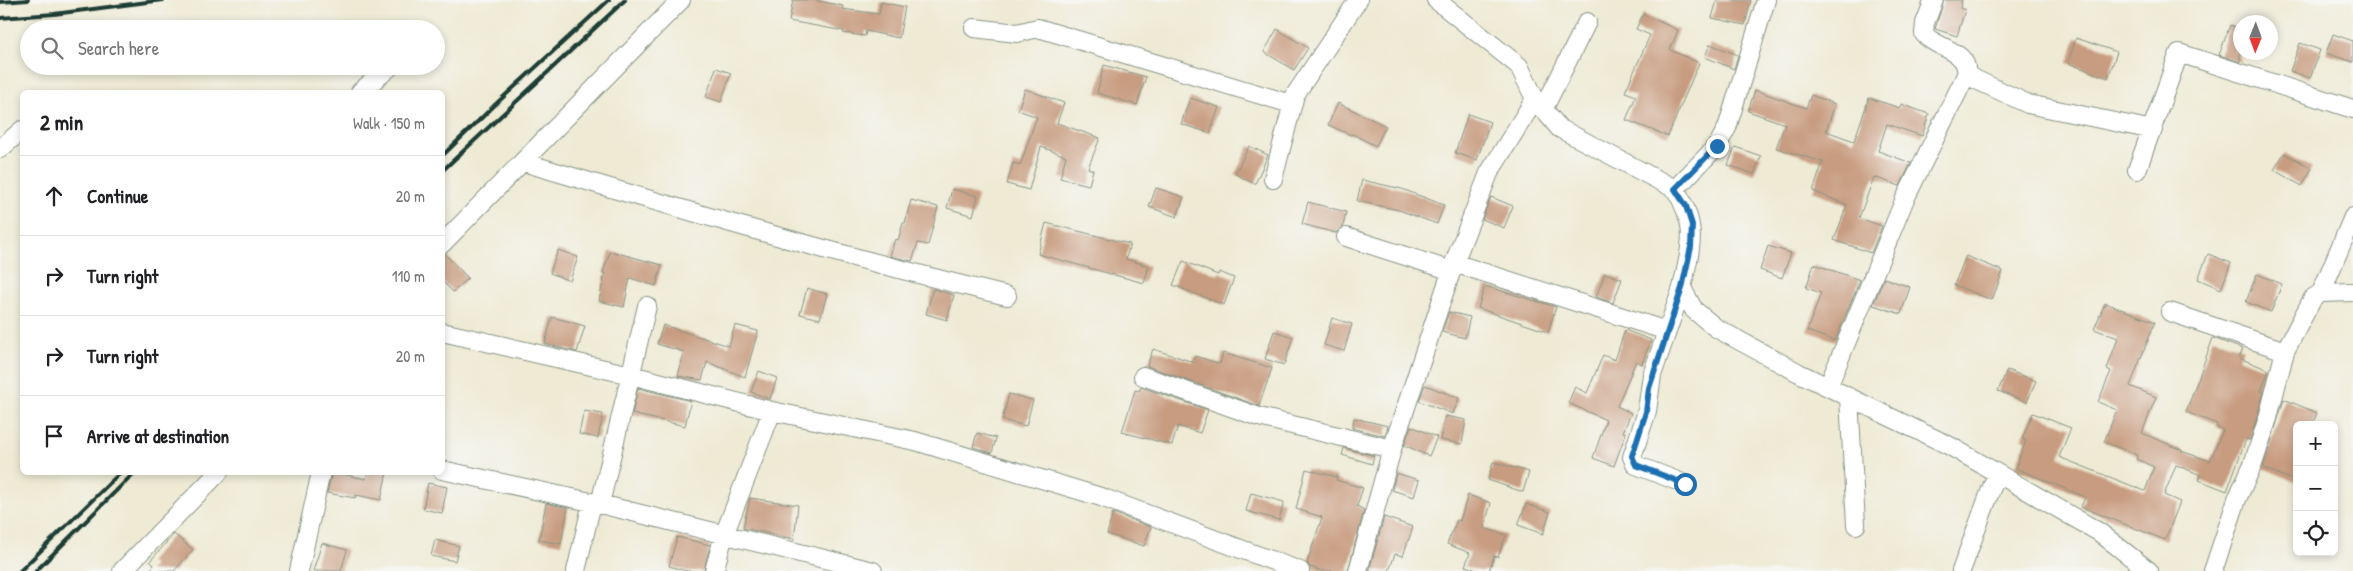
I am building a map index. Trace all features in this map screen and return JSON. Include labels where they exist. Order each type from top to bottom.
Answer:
[{"type":"street","points":[[445,241],[682,0]]},
{"type":"street","points":[[1273,179],[1291,104],[1300,85],[1358,0]]},
{"type":"street","points":[[1436,0],[1519,66],[1539,105],[1559,128],[1675,189],[1686,206],[1692,225],[1691,247],[1682,288],[1649,388],[1646,412],[1632,456],[1636,465],[1685,484]]},
{"type":"street","points":[[1675,189],[1717,146],[1727,128],[1766,0]]},
{"type":"street","points":[[1828,387],[1924,156],[1966,74],[1967,68],[1964,61],[1955,53],[1934,43],[1924,34],[1925,23],[1934,0]]},
{"type":"street","points":[[1358,571],[1392,449],[1453,267],[1489,173],[1539,105],[1587,22]]},
{"type":"street","points":[[974,28],[1017,33],[1038,28],[1291,104]]},
{"type":"street","points":[[2137,170],[2179,54],[2353,109]]},
{"type":"street","points":[[1966,74],[2028,104],[2153,130]]},
{"type":"street","points":[[362,90],[380,75]]},
{"type":"street","points":[[0,149],[20,132]]},
{"type":"street","points":[[523,162],[732,224],[925,277],[1006,296]]},
{"type":"street","points":[[2213,571],[2237,499],[2253,464],[2268,418],[2285,351],[2308,305],[2321,293],[2353,217]]},
{"type":"street","points":[[1346,236],[1667,331]]},
{"type":"street","points":[[1682,288],[1694,310],[1716,328],[1828,387],[1950,446],[2099,532],[2149,571]]},
{"type":"street","points":[[2321,293],[2353,292]]},
{"type":"street","points":[[576,571],[631,376],[647,306]]},
{"type":"street","points":[[2170,312],[2285,351]]},
{"type":"street","points":[[445,333],[772,411],[915,441],[1101,497],[1292,570]]},
{"type":"street","points":[[1144,376],[1259,417],[1392,449]]},
{"type":"street","points":[[1849,397],[1856,525]]},
{"type":"street","points":[[714,571],[724,535],[772,411]]},
{"type":"street","points":[[445,471],[596,503],[873,571]]},
{"type":"street","points":[[1961,571],[1997,473]]},
{"type":"street","points":[[122,571],[216,475]]},
{"type":"street","points":[[299,571],[321,475]]},
{"type":"building","points":[[793,0],[814,0],[843,6],[842,9],[879,14],[881,2],[905,7],[899,38],[866,31],[865,36],[843,33],[844,31],[789,21]]},
{"type":"building","points":[[1717,0],[1751,0],[1745,25],[1712,18]]},
{"type":"building","points":[[1944,0],[1962,0],[1960,8],[1965,10],[1957,36],[1935,29]]},
{"type":"building","points":[[1643,14],[1678,30],[1670,50],[1699,63],[1668,136],[1626,120],[1636,96],[1625,92],[1650,35],[1636,29]]},
{"type":"building","points":[[2230,25],[2233,26],[2233,60],[2219,55]]},
{"type":"building","points":[[1277,29],[1308,48],[1294,70],[1264,52]]},
{"type":"building","points":[[2333,34],[2353,41],[2353,62],[2326,53]]},
{"type":"building","points":[[2076,38],[2117,52],[2108,78],[2068,63]]},
{"type":"building","points":[[2300,43],[2320,50],[2310,78],[2290,71]]},
{"type":"building","points":[[1710,44],[1738,55],[1734,69],[1705,57]]},
{"type":"building","points":[[1104,65],[1146,77],[1137,105],[1097,93]]},
{"type":"building","points":[[716,68],[731,73],[721,102],[706,97]]},
{"type":"building","points":[[1025,89],[1064,103],[1057,123],[1100,138],[1088,168],[1093,170],[1089,185],[1060,178],[1066,156],[1041,147],[1029,190],[1007,184],[1013,163],[1020,165],[1037,117],[1018,110]]},
{"type":"building","points":[[1755,90],[1806,108],[1811,95],[1835,104],[1826,131],[1854,141],[1869,98],[1900,108],[1901,104],[1929,114],[1922,136],[1887,124],[1878,151],[1911,163],[1900,186],[1874,177],[1859,218],[1882,226],[1871,253],[1834,240],[1847,205],[1813,191],[1823,162],[1776,148],[1785,124],[1748,111]]},
{"type":"building","points":[[1190,98],[1219,107],[1210,133],[1181,124]]},
{"type":"building","points":[[1338,103],[1386,126],[1376,146],[1328,125]]},
{"type":"building","points":[[1468,114],[1490,122],[1477,160],[1455,153]]},
{"type":"building","points":[[1249,146],[1268,155],[1255,184],[1235,174]]},
{"type":"building","points":[[1735,147],[1761,156],[1754,174],[1728,165]]},
{"type":"building","points":[[2284,153],[2312,168],[2302,186],[2274,170]]},
{"type":"building","points":[[1362,180],[1402,189],[1444,205],[1437,224],[1399,210],[1357,201]]},
{"type":"building","points":[[1156,188],[1184,197],[1177,217],[1149,207]]},
{"type":"building","points":[[952,189],[978,196],[973,216],[947,208]]},
{"type":"building","points":[[1491,197],[1513,206],[1504,228],[1482,219]]},
{"type":"building","points":[[911,200],[938,207],[928,245],[918,243],[912,261],[890,256],[895,239],[898,240],[903,223],[905,223]]},
{"type":"building","points":[[1308,202],[1346,212],[1343,227],[1336,233],[1302,224]]},
{"type":"building","points":[[1046,223],[1130,244],[1126,259],[1149,266],[1144,283],[1038,254]]},
{"type":"building","points":[[1768,246],[1791,253],[1782,278],[1760,270]]},
{"type":"building","points":[[558,250],[578,257],[570,281],[550,273]]},
{"type":"building","points":[[610,251],[662,265],[656,286],[630,278],[624,307],[599,301],[605,273],[603,273]]},
{"type":"building","points":[[445,254],[468,278],[453,292],[445,284]]},
{"type":"building","points":[[2208,254],[2231,263],[2221,289],[2198,279]]},
{"type":"building","points":[[1966,256],[2003,271],[1992,300],[1954,285]]},
{"type":"building","points":[[1183,261],[1218,275],[1219,272],[1234,278],[1224,305],[1173,285]]},
{"type":"building","points":[[1814,264],[1860,280],[1835,341],[1807,331],[1821,293],[1806,288]]},
{"type":"building","points":[[1605,273],[1622,279],[1613,303],[1596,297]]},
{"type":"building","points":[[2257,274],[2282,284],[2271,312],[2246,302]]},
{"type":"building","points":[[1884,278],[1910,287],[1901,314],[1873,305]]},
{"type":"building","points":[[1485,286],[1556,307],[1548,332],[1478,308]]},
{"type":"building","points":[[807,288],[827,294],[820,319],[800,314]]},
{"type":"building","points":[[933,289],[954,295],[947,320],[926,314]]},
{"type":"building","points":[[2105,303],[2155,322],[2130,386],[2156,397],[2142,433],[2181,451],[2210,461],[2223,430],[2216,427],[2217,424],[2186,412],[2213,338],[2243,349],[2239,358],[2269,370],[2261,391],[2264,392],[2250,440],[2246,439],[2227,491],[2199,480],[2201,475],[2176,465],[2164,495],[2180,502],[2165,540],[2081,507],[2085,497],[2015,468],[2026,441],[2022,439],[2033,413],[2071,428],[2059,457],[2145,491],[2154,467],[2136,459],[2137,455],[2104,442],[2117,410],[2098,402],[2111,371],[2107,369],[2118,338],[2094,329]]},
{"type":"building","points":[[1449,312],[1470,317],[1465,338],[1442,332]]},
{"type":"building","points":[[552,317],[585,326],[577,352],[545,344]]},
{"type":"building","points":[[1332,318],[1352,324],[1344,351],[1324,345]]},
{"type":"building","points":[[663,325],[729,346],[735,325],[758,331],[745,377],[707,362],[702,380],[678,376],[684,352],[657,344]]},
{"type":"building","points":[[1625,330],[1651,340],[1642,364],[1636,361],[1617,406],[1631,413],[1623,432],[1626,433],[1614,466],[1593,458],[1606,420],[1568,403],[1575,387],[1587,393],[1603,355],[1615,360]]},
{"type":"building","points":[[1274,331],[1293,337],[1284,365],[1265,359]]},
{"type":"building","points":[[1153,349],[1193,362],[1195,356],[1220,364],[1223,353],[1272,368],[1259,406],[1147,366]]},
{"type":"building","points":[[2007,370],[2036,381],[2027,402],[1998,391]]},
{"type":"building","points":[[759,371],[777,378],[770,399],[751,392]]},
{"type":"building","points":[[1425,385],[1459,398],[1453,414],[1419,401]]},
{"type":"building","points":[[1141,387],[1208,410],[1200,433],[1178,426],[1172,445],[1122,432],[1135,390],[1139,391]]},
{"type":"building","points":[[638,388],[691,401],[685,426],[632,414]]},
{"type":"building","points":[[1009,394],[1033,400],[1026,426],[1002,420]]},
{"type":"building","points":[[2284,399],[2317,413],[2314,421],[2293,421],[2293,480],[2263,468]]},
{"type":"building","points":[[584,411],[603,414],[598,438],[579,434]]},
{"type":"building","points":[[1445,416],[1466,420],[1462,444],[1440,440]]},
{"type":"building","points":[[1354,418],[1388,426],[1385,436],[1352,428]]},
{"type":"building","points":[[1411,426],[1437,437],[1429,456],[1404,445]]},
{"type":"building","points":[[977,433],[996,438],[992,453],[973,447]]},
{"type":"building","points":[[1344,448],[1374,456],[1372,464],[1342,455]]},
{"type":"building","points":[[1493,462],[1529,472],[1523,492],[1488,480]]},
{"type":"building","points":[[1306,469],[1337,477],[1336,480],[1363,488],[1357,506],[1364,510],[1348,571],[1322,571],[1310,567],[1307,563],[1322,517],[1296,509]]},
{"type":"building","points":[[1396,473],[1419,480],[1414,497],[1392,490]]},
{"type":"building","points":[[331,475],[347,475],[366,479],[367,475],[386,475],[381,500],[356,495],[355,498],[327,493]]},
{"type":"building","points":[[428,483],[447,487],[442,513],[423,509]]},
{"type":"building","points":[[1251,493],[1284,502],[1279,520],[1246,511]]},
{"type":"building","points":[[1468,495],[1491,503],[1484,528],[1506,535],[1498,557],[1494,556],[1489,571],[1479,571],[1465,566],[1470,553],[1447,544],[1457,520],[1460,521]]},
{"type":"building","points":[[750,498],[798,505],[794,539],[743,528]]},
{"type":"building","points":[[546,503],[568,508],[561,544],[539,540]]},
{"type":"building","points":[[1526,504],[1550,512],[1543,534],[1518,525]]},
{"type":"building","points":[[1113,513],[1151,527],[1144,546],[1107,534]]},
{"type":"building","points":[[1384,517],[1413,527],[1403,556],[1395,554],[1389,571],[1369,571]]},
{"type":"building","points":[[174,534],[193,550],[174,571],[149,571],[154,565],[150,561]]},
{"type":"building","points":[[677,537],[710,545],[704,571],[687,571],[669,566]]},
{"type":"building","points":[[435,540],[459,546],[455,561],[431,556]]},
{"type":"building","points":[[322,543],[347,550],[341,571],[313,571]]},
{"type":"railway","points":[[0,2],[28,0]]},
{"type":"railway","points":[[0,18],[54,14],[163,0]]},
{"type":"railway","points":[[445,153],[609,0]]},
{"type":"railway","points":[[445,168],[625,0]]},
{"type":"railway","points":[[20,571],[118,475]]},
{"type":"railway","points":[[36,571],[132,475]]},
{"type":"route","points":[[1685,484],[1636,465],[1632,456],[1646,412],[1652,375],[1682,288],[1691,247],[1692,225],[1686,206],[1675,189],[1717,146]]}]
